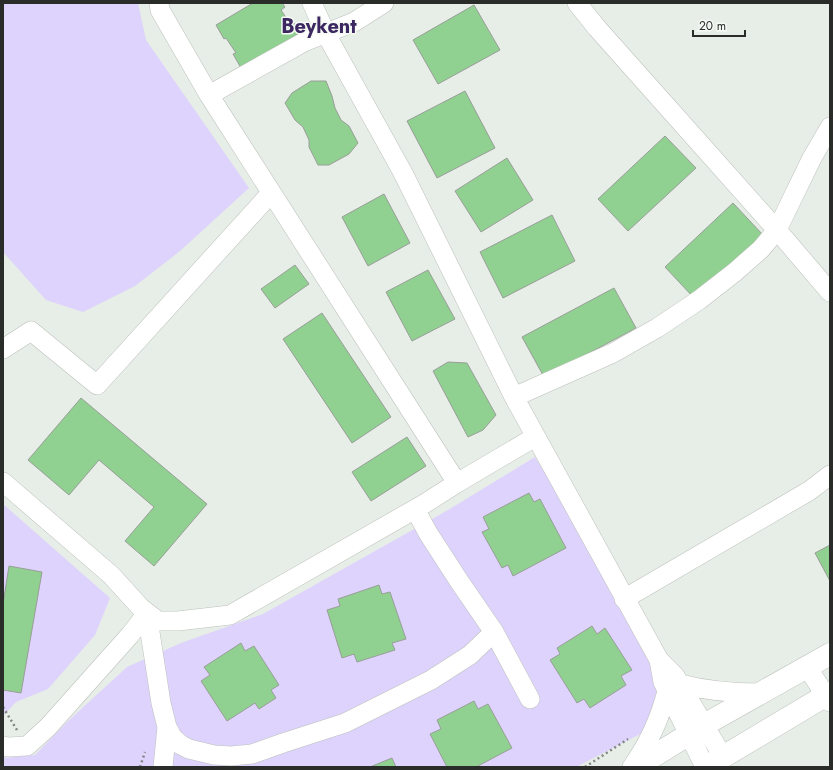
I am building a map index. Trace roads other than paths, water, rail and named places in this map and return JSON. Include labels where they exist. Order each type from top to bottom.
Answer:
[{"type":"street","points":[[159,3],[160,10],[209,95],[457,483]]},
{"type":"street","points":[[312,3],[326,34],[403,173],[535,437],[658,660],[662,682],[673,688],[760,693]]},
{"type":"street","points":[[209,95],[304,42],[354,22],[384,3]]},
{"type":"street","points":[[577,3],[597,28],[777,230],[830,292]]},
{"type":"street","points":[[514,397],[613,353],[657,328],[699,300],[735,272],[761,249],[777,230],[806,171],[830,128]]},
{"type":"street","points":[[3,349],[31,331],[97,385],[271,193]]},
{"type":"street","points":[[3,482],[110,574],[140,608],[158,621],[178,621],[230,615],[415,509],[535,437]]},
{"type":"street","points":[[624,599],[809,490],[830,475]]},
{"type":"street","points":[[415,509],[428,533],[494,632],[530,700]]},
{"type":"street","points":[[147,613],[161,703],[167,727],[177,742],[190,750],[214,755],[231,756],[252,754],[345,723],[431,680],[470,655],[494,632]]},
{"type":"street","points":[[3,746],[27,746],[48,727],[130,635],[147,613]]},
{"type":"street","points":[[636,767],[696,730],[830,654]]},
{"type":"street","points":[[673,688],[696,730],[711,764],[829,697],[807,667]]},
{"type":"street","points":[[632,767],[650,737],[673,688]]},
{"type":"street","points":[[163,767],[167,727]]},
{"type":"district","name":"Beykent","points":[[319,26]]}]
